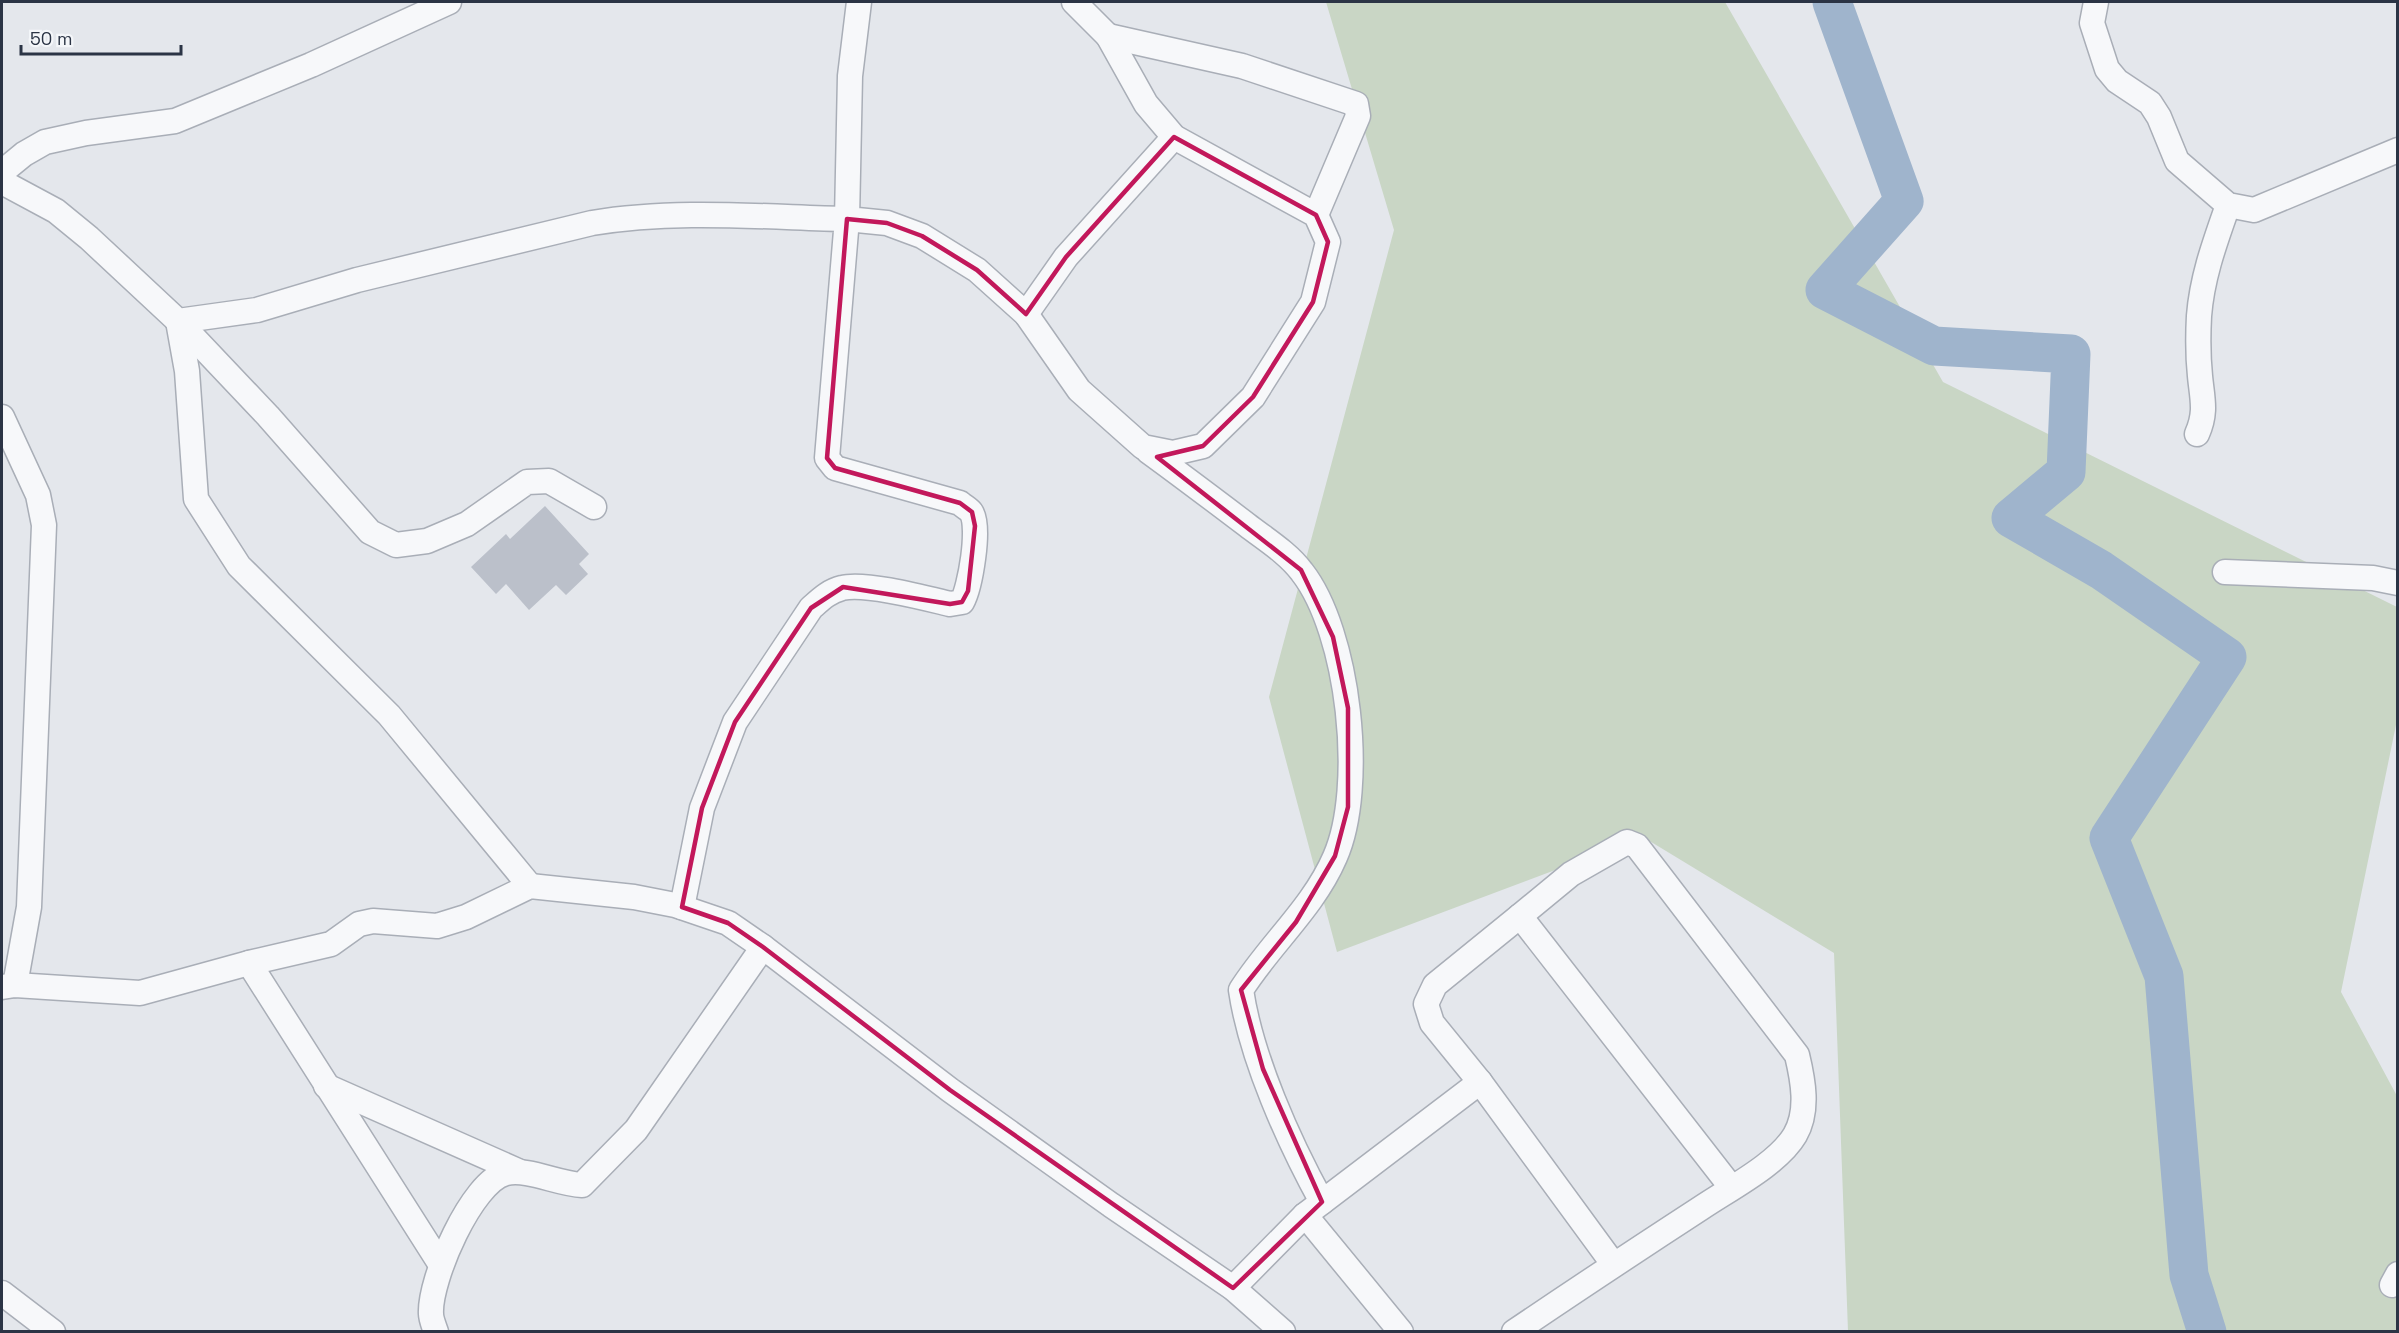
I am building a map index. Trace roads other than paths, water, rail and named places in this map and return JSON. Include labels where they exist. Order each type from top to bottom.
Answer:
[{"type":"street","points":[[2,172],[24,154],[45,142],[86,133],[175,121],[311,65],[449,2]]},
{"type":"street","points":[[682,907],[702,808],[735,722],[811,608],[826,595],[843,587],[865,588],[950,604],[962,602],[968,591],[975,526],[972,512],[960,503],[835,468],[827,458],[847,219],[850,76],[859,2]]},
{"type":"street","points":[[1074,2],[1108,36],[1146,104],[1174,137],[1316,215],[1328,242],[1313,302],[1253,397],[1203,446],[1173,453],[1143,447]]},
{"type":"street","points":[[2096,2],[2092,23],[2107,69],[2117,81],[2150,103],[2177,161],[2228,205],[2254,210],[2397,150]]},
{"type":"street","points":[[1108,36],[1242,66],[1356,104],[1358,116],[1355,125],[1316,215]]},
{"type":"street","points":[[1026,314],[1066,256],[1174,137]]},
{"type":"street","points":[[2,182],[56,211],[89,238],[178,321],[268,416],[370,532],[396,545],[427,541],[467,524],[527,482],[549,481],[594,507]]},
{"type":"street","points":[[2197,434],[2203,421],[2205,404],[2200,376],[2199,317],[2204,274],[2228,205]]},
{"type":"street","points":[[178,321],[257,310],[357,280],[592,224],[627,218],[688,215],[847,219],[887,223],[922,236],[977,270],[1026,314],[1079,390],[1143,447],[1271,543],[1301,570],[1317,594],[1333,637],[1348,708],[1351,754],[1348,807],[1335,856],[1296,922],[1241,990],[1245,1014],[1263,1069],[1302,1165],[1313,1208],[1401,1332]]},
{"type":"street","points":[[178,321],[187,371],[196,499],[239,566],[389,715],[530,886]]},
{"type":"street","points":[[2,417],[38,495],[44,525],[29,907],[8,986],[140,993],[249,963],[331,945],[359,924],[373,921],[437,926],[466,917],[530,886],[634,897],[682,907],[728,922],[763,946],[950,1090],[1111,1205],[1233,1288],[1279,1329]]},
{"type":"street","points":[[2225,572],[2373,578],[2397,583]]},
{"type":"street","points":[[1514,1332],[1731,1187],[1772,1159],[1795,1135],[1803,1109],[1804,1085],[1797,1055],[1637,846],[1627,842],[1571,874],[1436,985],[1426,1004],[1432,1023],[1480,1082],[1614,1265]]},
{"type":"street","points":[[1520,916],[1731,1187]]},
{"type":"street","points":[[326,1086],[518,1171],[564,1185],[582,1185],[636,1130],[763,946]]},
{"type":"street","points":[[249,963],[441,1265]]},
{"type":"street","points":[[1233,1288],[1313,1208],[1480,1082]]},
{"type":"street","points":[[436,1332],[430,1313],[441,1265],[459,1224],[486,1186],[503,1174],[518,1171]]},
{"type":"street","points":[[2,1293],[53,1332]]},
{"type":"waterway","points":[[1832,2],[1904,201],[1825,290],[1934,346],[2071,354],[2066,472],[2011,518],[2101,570],[2227,657],[2109,838],[2164,976],[2189,1275],[2207,1332]]}]
